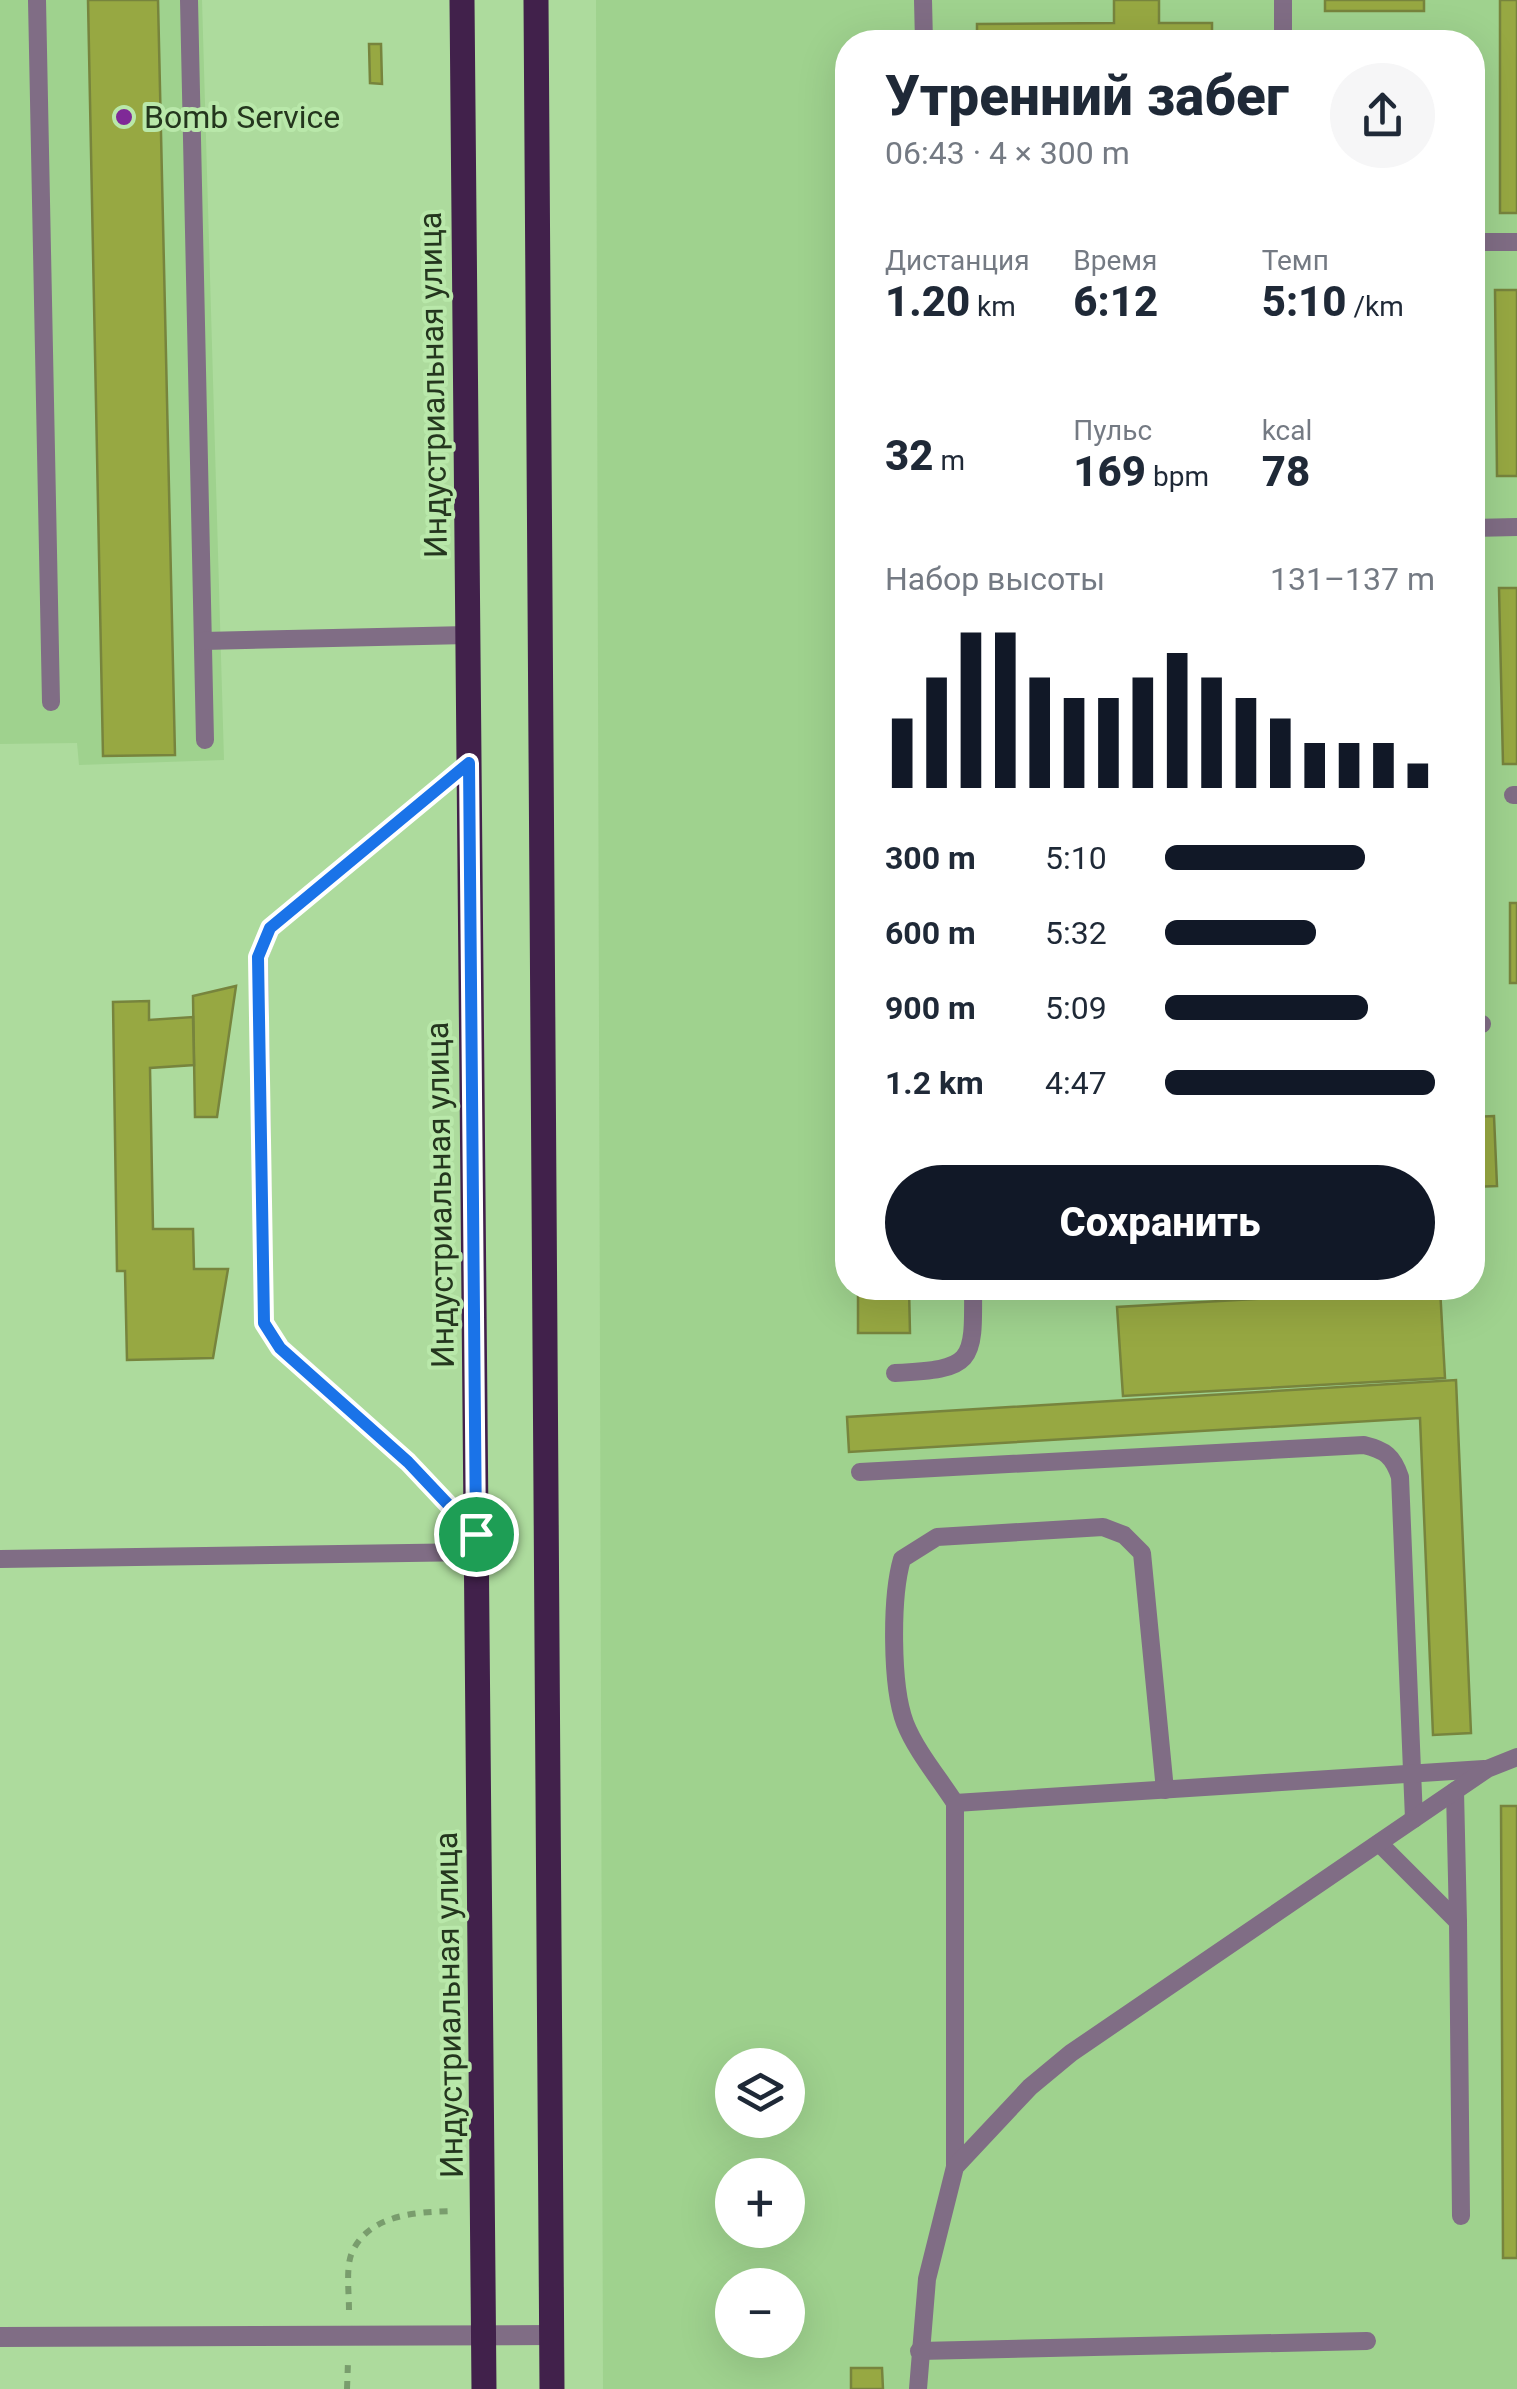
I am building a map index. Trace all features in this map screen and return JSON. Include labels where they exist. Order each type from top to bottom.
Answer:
[{"type":"main road","name":"Индустриальная улица","points":[[462,0],[484,2389]]},
{"type":"main road","points":[[536,0],[552,2389]]},
{"type":"street","points":[[0,2337],[552,2335]]},
{"type":"lane","points":[[37,0],[50,702]]},
{"type":"lane","points":[[189,0],[205,740]]},
{"type":"lane","points":[[923,0],[924,30]]},
{"type":"lane","points":[[1283,0],[1283,30]]},
{"type":"lane","points":[[1485,242],[1517,242]]},
{"type":"lane","points":[[1485,528],[1517,527]]},
{"type":"lane","points":[[203,641],[468,635]]},
{"type":"lane","points":[[469,763],[270,928],[258,957],[264,1323],[280,1348],[408,1462],[476,1543]]},
{"type":"lane","points":[[894,1373],[946,1370],[961,1362],[974,1342],[972,1300]]},
{"type":"lane","points":[[860,1472],[1364,1445],[1384,1450],[1395,1462],[1400,1477],[1414,1819]]},
{"type":"lane","points":[[918,2389],[926,2279],[954,2168],[955,1803],[906,1726],[898,1698],[896,1580],[902,1560],[937,1537],[1103,1527],[1124,1535],[1142,1553],[1165,1790]]},
{"type":"lane","points":[[0,1559],[476,1543]]},
{"type":"lane","points":[[954,2168],[1030,2087],[1071,2053],[1487,1769],[1517,1757]]},
{"type":"lane","points":[[955,1803],[1487,1769]]},
{"type":"lane","points":[[1455,1791],[1461,2216]]},
{"type":"lane","points":[[1379,1843],[1458,1922]]},
{"type":"lane","points":[[920,2351],[1368,2341]]},
{"type":"path","points":[[348,2389],[352,2253],[379,2223],[423,2212],[483,2211]]},
{"type":"shaded area","points":[[0,0],[202,0],[224,760],[79,765],[77,743],[0,744]]},
{"type":"shaded area","points":[[596,0],[1517,0],[1517,2389],[603,2389]]},
{"type":"building","points":[[88,0],[158,0],[175,755],[103,756]]},
{"type":"building","points":[[1114,0],[1159,0],[1159,23],[1212,23],[1212,30],[977,30],[977,24],[1114,23]]},
{"type":"building","points":[[1325,0],[1424,0],[1424,11],[1325,11]]},
{"type":"building","points":[[1500,0],[1517,0],[1517,213],[1500,213]]},
{"type":"building","points":[[369,44],[381,44],[382,84],[370,83]]},
{"type":"building","points":[[1495,290],[1517,290],[1517,476],[1497,476]]},
{"type":"building","points":[[1499,588],[1517,588],[1517,764],[1503,764]]},
{"type":"building","points":[[1510,903],[1517,903],[1517,983],[1510,983]]},
{"type":"building","points":[[236,986],[217,1117],[195,1117],[193,996]]},
{"type":"building","points":[[149,1001],[149,1020],[193,1017],[194,1065],[150,1068],[153,1229],[193,1229],[194,1269],[228,1269],[213,1358],[127,1360],[125,1271],[117,1271],[113,1002]]},
{"type":"building","points":[[1485,1116],[1494,1116],[1497,1186],[1485,1186]]},
{"type":"building","points":[[858,1300],[909,1300],[910,1333],[858,1333]]},
{"type":"building","points":[[1236,1300],[1441,1300],[1445,1378],[1123,1396],[1117,1307]]},
{"type":"building","points":[[1456,1380],[1471,1733],[1433,1735],[1420,1418],[849,1452],[847,1417]]},
{"type":"building","points":[[1501,1806],[1517,1806],[1517,2258],[1503,2258]]},
{"type":"building","points":[[851,2368],[882,2368],[883,2389],[851,2389]]},
{"type":"place","name":"Bomb Service","points":[[124,117]]},
{"type":"route","points":[[469,763],[474,1277],[476,1534],[408,1462],[280,1348],[264,1323],[258,957],[270,928],[469,763]]}]
